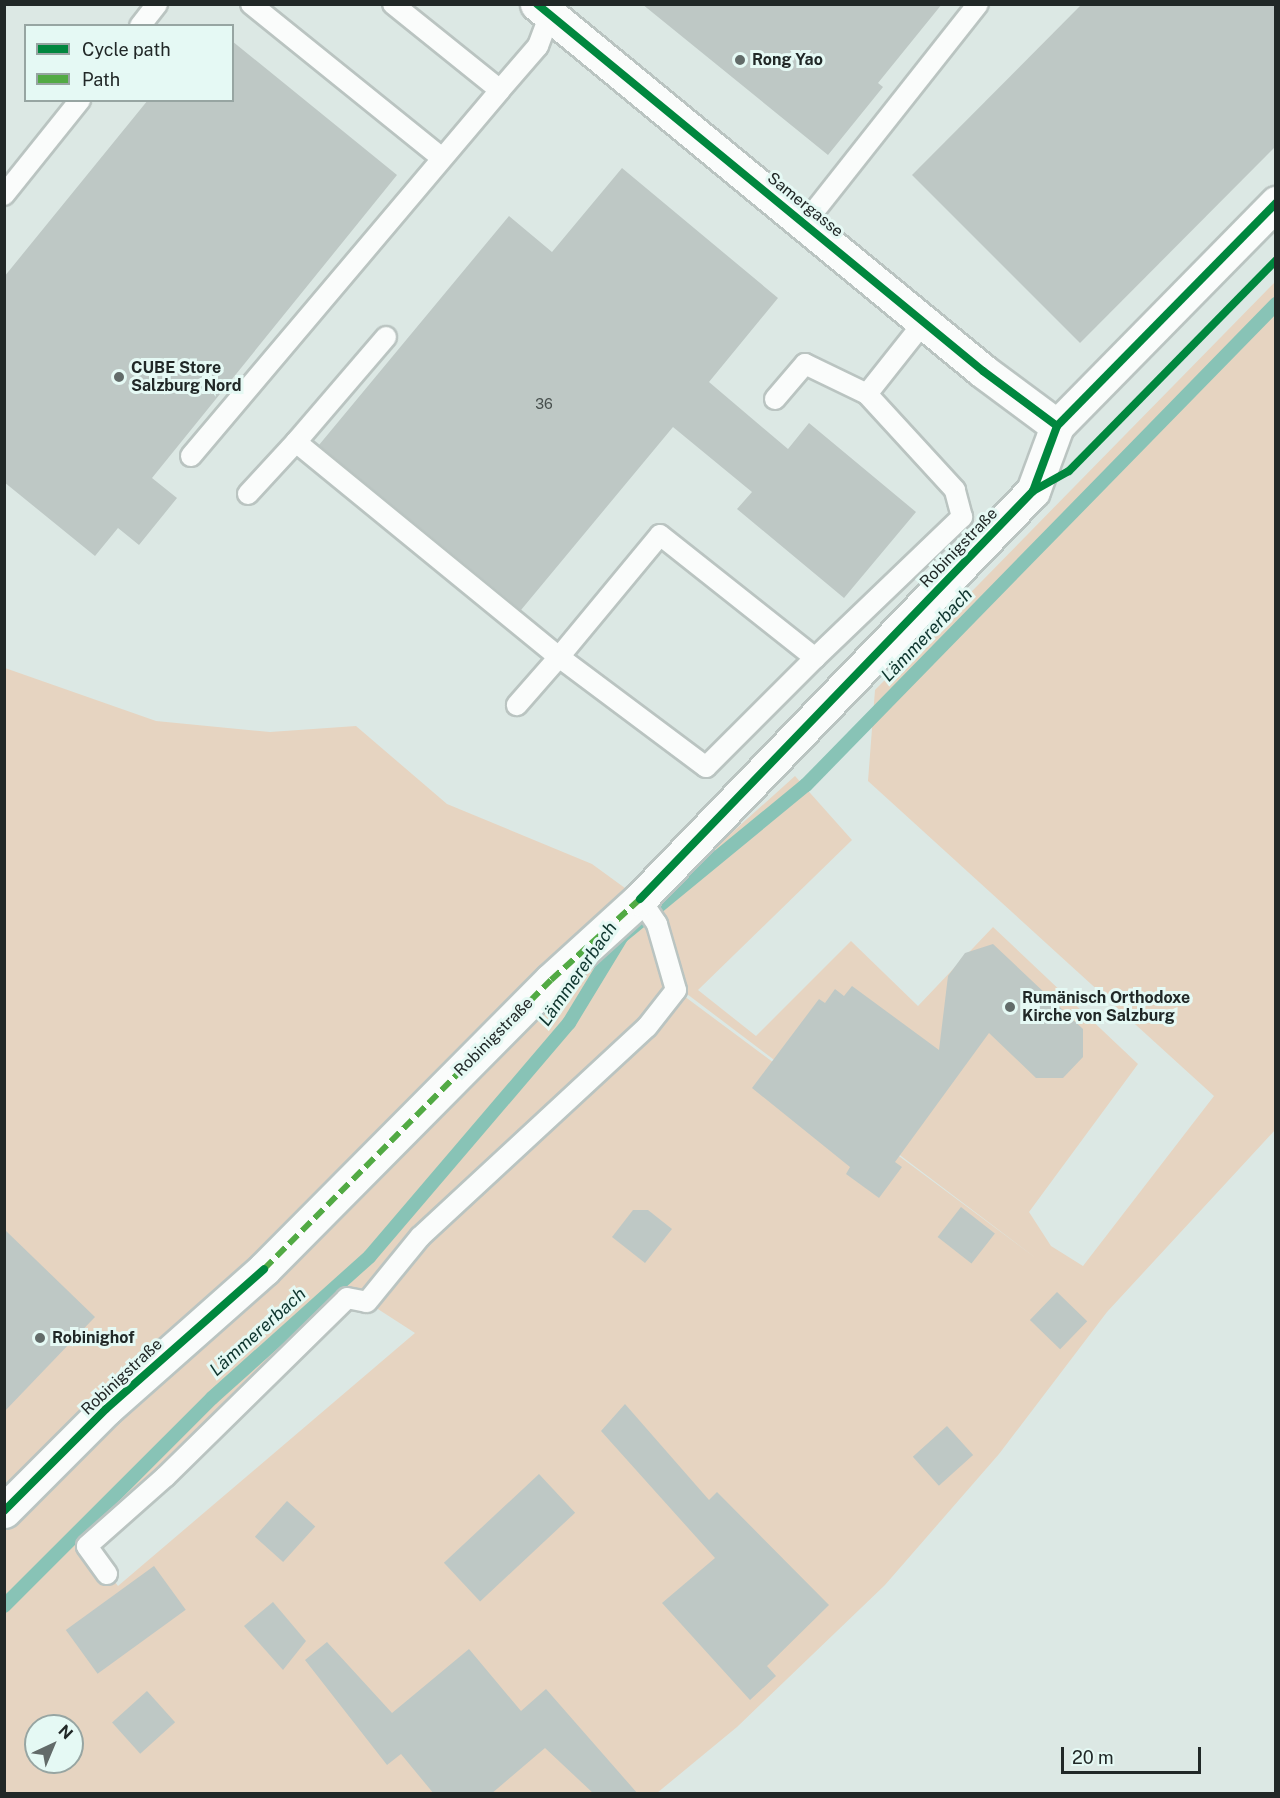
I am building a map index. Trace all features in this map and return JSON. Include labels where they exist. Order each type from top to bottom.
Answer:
[{"type":"street","name":"Samergasse","points":[[547,8],[924,322],[1057,426]]},
{"type":"street","name":"Robinigstraße","points":[[4,1511],[106,1409],[264,1269],[543,988],[648,912],[1033,491],[1057,426],[1275,202]]},
{"type":"lane","points":[[142,24],[157,4]]},
{"type":"lane","points":[[251,4],[442,158]]},
{"type":"lane","points":[[393,4],[500,90]]},
{"type":"lane","points":[[805,223],[978,4]]},
{"type":"lane","points":[[191,456],[538,46],[547,8]]},
{"type":"lane","points":[[4,195],[78,102]]},
{"type":"lane","points":[[867,394],[924,322]]},
{"type":"lane","points":[[248,494],[386,337]]},
{"type":"lane","points":[[296,442],[559,657],[706,767],[815,658],[962,517],[955,490],[867,394],[805,363],[775,399]]},
{"type":"lane","points":[[517,705],[660,535],[815,658]]},
{"type":"lane","points":[[107,1574],[87,1546],[165,1477],[347,1298],[367,1302],[420,1237],[647,1027],[676,990],[648,912]]},
{"type":"shaded area","points":[[1275,282],[1275,1130],[1107,1312],[999,1454],[885,1585],[737,1727],[657,1793],[5,1794],[5,668],[156,721],[270,732],[356,726],[447,804],[592,864],[640,899],[676,990],[1037,1259],[687,994],[657,900],[795,776],[852,840],[698,990],[756,1036],[851,941],[918,1006],[993,927],[1138,1064],[1029,1212],[1051,1246],[1083,1266],[1214,1096],[868,781],[875,690]],"holes":[[[347,1298],[367,1302],[415,1333],[118,1586],[87,1546]]]},
{"type":"building","points":[[642,4],[942,4],[878,83],[883,87],[828,155]]},
{"type":"building","points":[[1082,4],[1275,4],[1275,147],[1080,343],[912,175]]},
{"type":"building","name":"CUBE Store Salzburg Nord","points":[[234,43],[397,175],[152,478],[177,498],[139,545],[118,528],[95,556],[4,482],[4,277],[146,102],[234,102]]},
{"type":"building","points":[[622,168],[778,298],[709,382],[788,449],[809,423],[916,512],[844,598],[737,509],[752,492],[673,427],[521,610],[319,445],[509,216],[552,252]]},
{"type":"building","points":[[993,944],[1083,1029],[1083,1057],[1063,1078],[1036,1078],[989,1033],[895,1162],[902,1167],[879,1198],[846,1174],[850,1167],[752,1088],[819,999],[825,1003],[835,989],[844,996],[852,986],[939,1050],[948,976],[965,953]]},
{"type":"building","points":[[961,1207],[995,1233],[971,1263],[938,1237]]},
{"type":"building","points":[[633,1210],[648,1210],[672,1229],[645,1263],[612,1237]]},
{"type":"building","name":"Robinighof","points":[[4,1229],[95,1317],[4,1412]]},
{"type":"building","points":[[1057,1292],[1087,1321],[1060,1349],[1030,1320]]},
{"type":"building","points":[[625,1404],[709,1500],[717,1492],[829,1605],[767,1666],[776,1676],[750,1700],[662,1603],[715,1558],[601,1431]]},
{"type":"building","points":[[947,1426],[973,1455],[939,1486],[913,1457]]},
{"type":"building","points":[[539,1474],[575,1513],[480,1601],[444,1563]]},
{"type":"building","points":[[287,1501],[315,1526],[283,1562],[255,1537]]},
{"type":"building","points":[[154,1566],[186,1610],[98,1674],[66,1630]]},
{"type":"building","points":[[273,1602],[306,1641],[283,1670],[244,1626]]},
{"type":"building","points":[[327,1642],[392,1713],[469,1649],[521,1711],[546,1689],[638,1794],[594,1794],[545,1748],[491,1794],[434,1794],[401,1754],[387,1765],[305,1660]]},
{"type":"building","points":[[147,1691],[175,1722],[140,1754],[112,1722]]},
{"type":"waterway","name":"Lämmererbach","points":[[4,1606],[212,1398],[370,1256],[569,1023],[622,936],[806,785],[1276,304]]},
{"type":"marked path","points":[[264,1269],[551,980],[640,899]]},
{"type":"cycle path","points":[[537,4],[983,371],[1057,426]]},
{"type":"cycle path","points":[[640,899],[1033,491],[1057,426],[1276,203]]},
{"type":"cycle path","points":[[1033,491],[1069,471],[1276,260]]},
{"type":"cycle path","points":[[4,1511],[106,1409],[264,1269]]},
{"type":"place","name":"Rong Yao","points":[[740,60]]},
{"type":"place","name":"CUBE Store Salzburg Nord","points":[[119,377]]},
{"type":"place","name":"Rumänisch Orthodoxe Kirche von Salzburg","points":[[1010,1007]]},
{"type":"place","name":"Robinighof","points":[[40,1338]]}]
